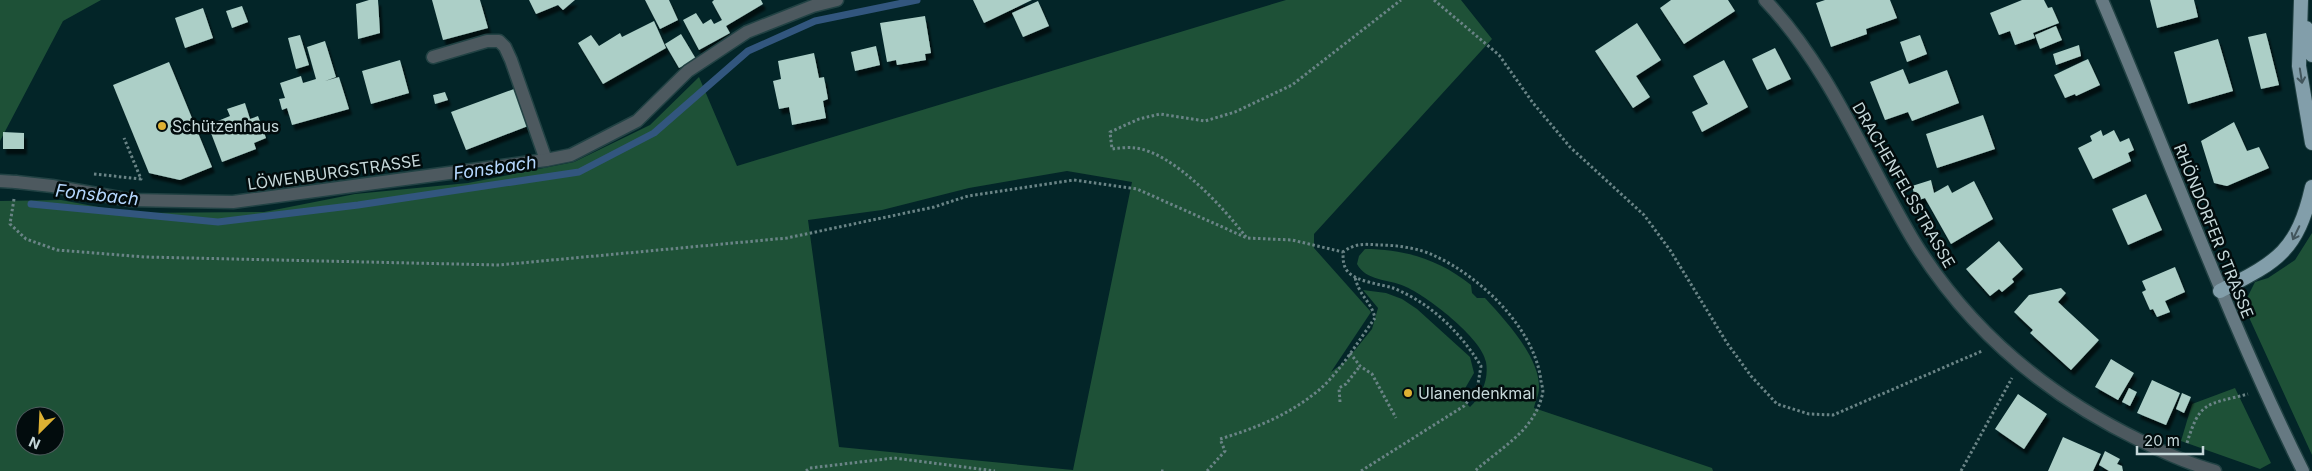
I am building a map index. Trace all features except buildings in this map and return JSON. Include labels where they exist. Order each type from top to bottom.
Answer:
[{"type":"highway","points":[[2301,5],[2312,55]]},
{"type":"highway","points":[[2301,5],[2300,66],[2312,143]]},
{"type":"highway","points":[[2220,291],[2264,269],[2290,245],[2306,212],[2312,187]]},
{"type":"main road","name":"RHÖNDORFER STRASSE","points":[[2102,0],[2220,291],[2263,390],[2303,471]]},
{"type":"street","name":"LÖWENBURGSTRASSE","points":[[0,181],[52,186],[131,200],[233,202],[546,160],[571,155],[637,121],[688,71],[747,32],[813,6],[837,0]]},
{"type":"street","name":"DRACHENFELSSTRASSE","points":[[1766,0],[1818,68],[1912,238],[1940,280],[1996,345],[2057,393],[2114,428],[2181,460],[2215,471]]},
{"type":"street","points":[[433,57],[488,41],[499,41],[506,47],[546,160]]},
{"type":"path","points":[[1247,238],[1229,214],[1180,168],[1136,148],[1112,149],[1110,132],[1160,114],[1205,121],[1235,112],[1292,85],[1401,0]]},
{"type":"path","points":[[1434,0],[1499,55],[1533,103],[1570,148],[1644,215],[1670,250],[1727,342],[1751,376],[1777,404],[1809,414],[1834,415],[1996,345]]},
{"type":"path","points":[[86,173],[140,179],[124,138]]},
{"type":"path","points":[[16,182],[10,224],[26,238],[56,250],[145,257],[500,265],[786,238],[934,208],[968,196],[1074,180],[1137,189],[1247,238],[1292,240],[1343,252]]},
{"type":"path","points":[[1361,471],[1464,406],[1477,390],[1481,366],[1467,342],[1424,304],[1400,291],[1355,277],[1348,272],[1342,262],[1343,252],[1352,245],[1365,244],[1390,245],[1433,255],[1464,272],[1493,296],[1525,336],[1540,368],[1543,395],[1533,419],[1511,443],[1475,471]]},
{"type":"path","points":[[1207,471],[1225,451],[1220,439],[1252,429],[1285,414],[1320,389],[1350,353],[1375,318],[1373,308],[1358,292],[1355,277]]},
{"type":"path","points":[[1350,353],[1360,366],[1372,374],[1396,418]]},
{"type":"path","points":[[1961,471],[2020,365]]},
{"type":"path","points":[[1340,402],[1339,388],[1346,384],[1360,366]]},
{"type":"path","points":[[2181,460],[2197,414],[2210,404],[2263,390]]},
{"type":"path","points":[[806,471],[810,468],[894,458],[995,471]]},
{"type":"green space","points":[[0,0],[101,0],[63,21],[0,141]]},
{"type":"green space","points":[[1286,0],[1461,0],[1492,39],[1314,234],[1314,248],[1371,312],[1331,372],[1346,361],[1372,329],[1378,308],[1363,290],[1386,293],[1402,299],[1417,309],[1470,357],[1474,373],[1460,397],[1470,407],[1478,397],[1484,386],[1487,368],[1482,352],[1475,341],[1452,318],[1426,298],[1404,286],[1372,277],[1361,270],[1357,264],[1359,256],[1365,249],[1408,254],[1434,263],[1459,276],[1471,285],[1472,293],[1477,298],[1485,298],[1511,328],[1528,352],[1538,376],[1539,391],[1534,408],[1712,468],[1713,471],[0,471],[0,201],[61,200],[131,213],[264,212],[355,194],[468,183],[574,162],[650,125],[699,77],[737,166]],"holes":[[[1067,171],[1132,182],[1073,470],[839,447],[808,220],[882,210],[969,188]]]},
{"type":"green space","points":[[2312,233],[2312,455],[2247,313],[2246,300],[2255,282],[2268,278],[2295,260]]},
{"type":"green space","points":[[2235,388],[2271,463],[2260,469],[2181,441],[2192,404]]},
{"type":"waterway","name":"Fonsbach","points":[[31,204],[218,222],[358,205],[579,172],[654,133],[748,51],[815,21],[917,0]]},
{"type":"place","name":"Schützenhaus","points":[[162,126]]},
{"type":"place","name":"Ulanendenkmal","points":[[1408,393]]}]
